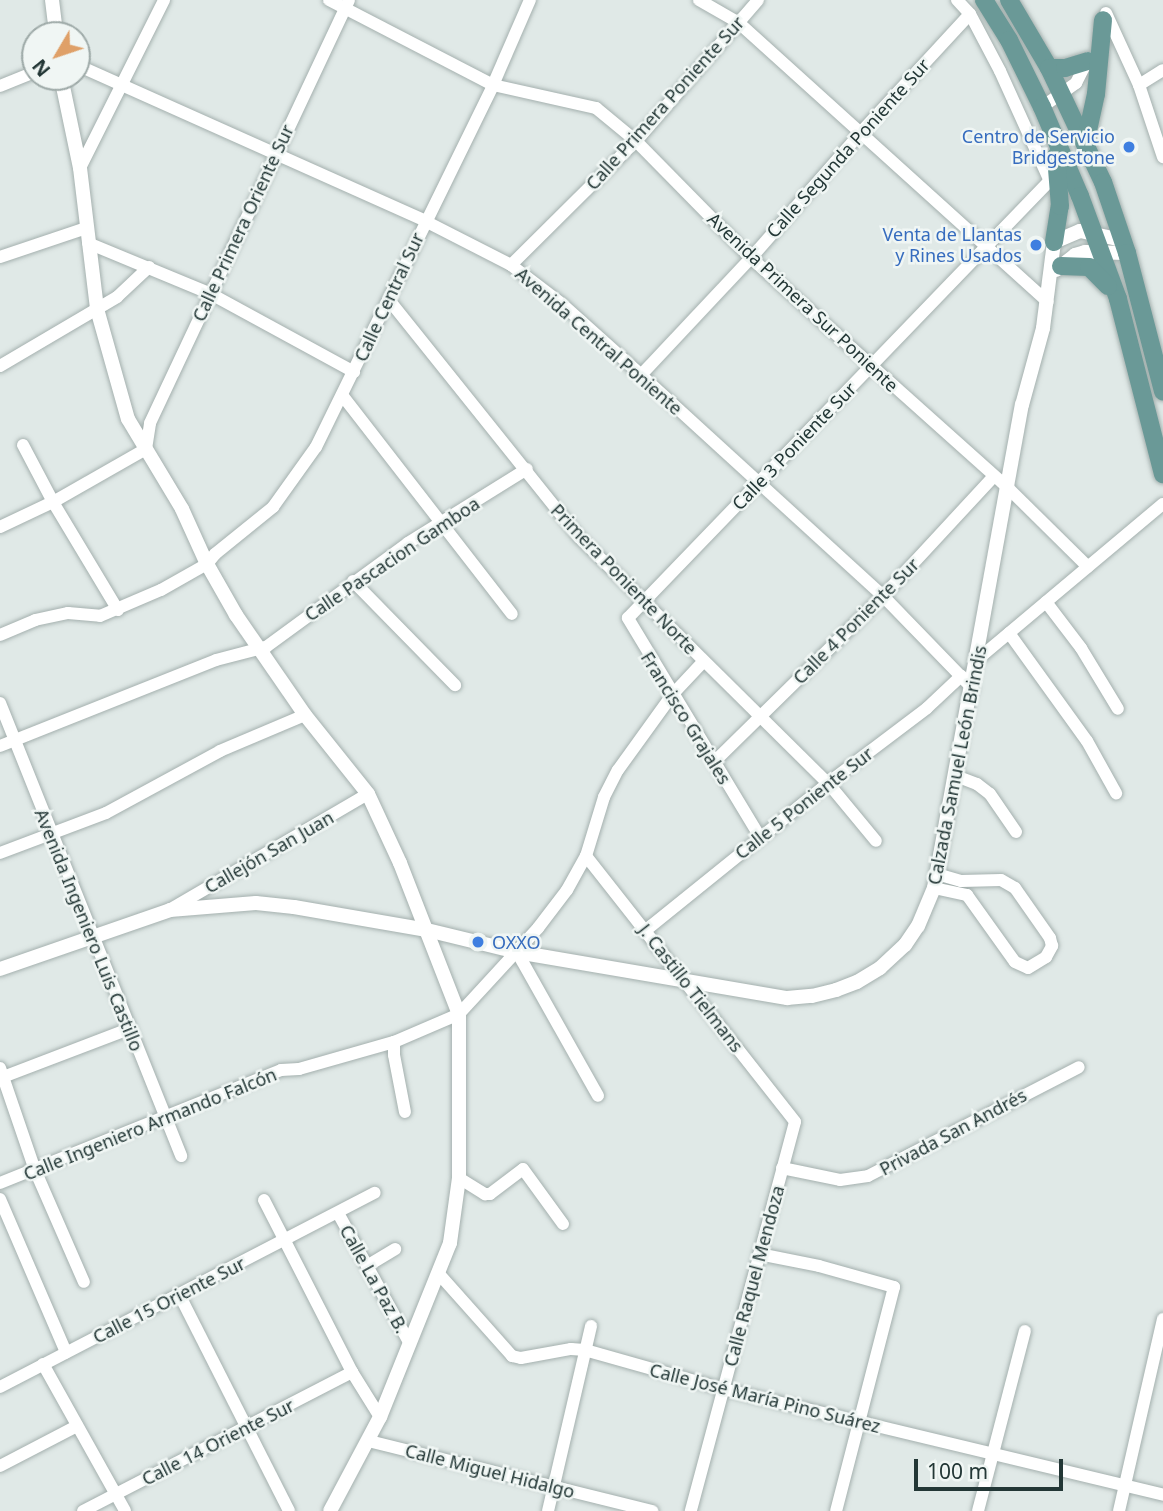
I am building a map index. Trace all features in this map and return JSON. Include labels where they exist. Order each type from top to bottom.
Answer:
[{"type":"main road","points":[[984,0],[1009,40],[1052,128],[1093,232],[1118,299],[1163,474]]},
{"type":"main road","points":[[1009,0],[1049,68],[1103,182],[1124,247],[1163,391]]},
{"type":"main road","points":[[1085,144],[1096,94],[1106,11]]},
{"type":"main road","points":[[1049,68],[1065,68],[1088,61]]},
{"type":"main road","points":[[1052,128],[1054,176],[1060,206],[1054,242]]},
{"type":"main road","points":[[1056,271],[1081,264],[1089,267],[1102,276],[1118,299]]},
{"type":"street","points":[[52,0],[54,21]]},
{"type":"street","points":[[79,168],[164,0]]},
{"type":"street","name":"Avenida Primera Sur Poniente","points":[[330,0],[347,4],[493,85],[596,108],[635,141],[751,258],[1008,488],[1088,567]]},
{"type":"street","name":"Calle Central Sur","points":[[0,635],[35,620],[68,613],[100,616],[118,610],[207,564],[223,547],[273,507],[316,447],[493,85],[530,0]]},
{"type":"street","points":[[699,0],[739,23],[862,131],[985,247],[1048,302]]},
{"type":"street","name":"Calle Primera Poniente Sur","points":[[511,265],[635,141],[758,0]]},
{"type":"street","points":[[957,0],[970,14],[1054,176]]},
{"type":"street","name":"Calle Primera Oriente Sur","points":[[146,449],[150,423],[274,153],[347,4]]},
{"type":"street","points":[[1042,107],[1076,83],[1088,61],[1106,11]]},
{"type":"street","points":[[1106,11],[1139,85],[1163,157]]},
{"type":"street","name":"Calle Segunda Poniente Sur","points":[[641,375],[751,258],[862,131],[970,14]]},
{"type":"street","points":[[1139,85],[1163,70]]},
{"type":"street","name":"Avenida Central Poniente","points":[[91,71],[425,221],[511,265],[641,375],[883,596],[973,689]]},
{"type":"street","points":[[0,86],[21,78]]},
{"type":"street","points":[[64,91],[79,168],[97,309],[124,407],[182,509],[207,564],[305,715],[368,794],[427,930],[459,1014],[459,1178],[454,1220],[439,1274],[380,1417],[330,1511]]},
{"type":"street","name":"Calle 3 Poniente Sur","points":[[645,600],[1054,176]]},
{"type":"street","points":[[1054,242],[1080,231],[1093,232],[1124,247]]},
{"type":"street","points":[[0,257],[87,236],[211,294],[354,372]]},
{"type":"street","name":"Calzada Samuel León Brindis","points":[[0,969],[91,935],[170,910],[256,903],[294,906],[427,930],[517,952],[787,998],[812,996],[857,982],[880,968],[905,945],[918,926],[935,881],[973,689],[1022,405],[1056,271],[1054,242]]},
{"type":"street","points":[[1056,271],[1075,255],[1124,247]]},
{"type":"street","points":[[0,366],[117,297],[149,267]]},
{"type":"street","name":"Primera Poniente Norte","points":[[389,300],[580,538],[828,783],[876,841]]},
{"type":"street","points":[[342,395],[512,614]]},
{"type":"street","points":[[23,445],[53,502],[118,610]]},
{"type":"street","points":[[0,526],[53,502],[146,449]]},
{"type":"street","name":"Calle Pascacion Gamboa","points":[[0,746],[216,660],[259,646],[266,647],[353,581],[527,469]]},
{"type":"street","name":"Calle 4 Poniente Sur","points":[[714,762],[883,596],[994,476]]},
{"type":"street","points":[[978,659],[1163,505]]},
{"type":"street","points":[[353,581],[455,685]]},
{"type":"street","name":"Francisco Grajales","points":[[645,600],[628,618],[628,624],[760,837]]},
{"type":"street","points":[[1046,602],[1081,648],[1118,709]]},
{"type":"street","points":[[1009,633],[1087,741],[1116,793]]},
{"type":"street","points":[[459,1014],[517,952],[567,890],[586,856],[604,797],[613,779],[672,695],[703,662]]},
{"type":"street","name":"Calle 5 Poniente Sur","points":[[646,930],[828,783],[927,708],[961,676]]},
{"type":"street","name":"Avenida Ingeniero Luis Castillo","points":[[0,703],[50,834],[181,1156]]},
{"type":"street","points":[[0,853],[106,813],[220,751],[305,715]]},
{"type":"street","points":[[956,776],[990,794],[1016,832]]},
{"type":"street","name":"Callejón San Juan","points":[[170,910],[368,794]]},
{"type":"street","name":"J. Castillo Tielmans","points":[[586,856],[794,1122]]},
{"type":"street","points":[[1001,880],[1015,888],[1050,938],[1052,946],[1046,957],[1028,968],[1015,962],[967,895],[935,881],[1001,880]]},
{"type":"street","points":[[517,952],[598,1097]]},
{"type":"street","name":"Calle Ingeniero Armando Falcón","points":[[0,1183],[281,1070],[299,1069],[394,1042],[459,1014]]},
{"type":"street","points":[[84,1282],[36,1170],[2,1072],[129,1030]]},
{"type":"street","points":[[394,1042],[405,1112]]},
{"type":"street","name":"Privada San Andrés","points":[[782,1168],[840,1180],[868,1176],[1079,1067]]},
{"type":"street","name":"Calle Raquel Mendoza","points":[[691,1511],[794,1122]]},
{"type":"street","points":[[459,1178],[485,1194],[490,1194],[523,1169],[563,1224]]},
{"type":"street","name":"Calle 15 Oriente Sur","points":[[0,1387],[375,1193]]},
{"type":"street","points":[[0,1199],[66,1352]]},
{"type":"street","points":[[264,1200],[287,1240],[352,1372],[380,1417]]},
{"type":"street","name":"Calle La Paz B.","points":[[338,1213],[410,1344]]},
{"type":"street","points":[[367,1266],[395,1249]]},
{"type":"street","points":[[759,1254],[819,1266],[894,1287],[836,1511]]},
{"type":"street","name":"Calle José María Pino Suárez","points":[[439,1274],[512,1356],[521,1358],[571,1349],[585,1350],[723,1389],[1163,1495]]},
{"type":"street","points":[[180,1296],[289,1511]]},
{"type":"street","points":[[1119,1511],[1163,1319]]},
{"type":"street","points":[[548,1511],[591,1326]]},
{"type":"street","points":[[978,1511],[1025,1331]]},
{"type":"street","points":[[43,1364],[125,1511]]},
{"type":"street","name":"Calle 14 Oriente Sur","points":[[83,1511],[352,1372]]},
{"type":"street","points":[[0,1466],[78,1426]]},
{"type":"street","name":"Calle Miguel Hidalgo","points":[[369,1441],[652,1511]]},
{"type":"place","name":"Centro de Servicio Bridgestone","points":[[1129,147]]},
{"type":"place","name":"Venta de Llantas y Rines Usados","points":[[1036,245]]},
{"type":"place","name":"OXXO","points":[[478,942]]}]
